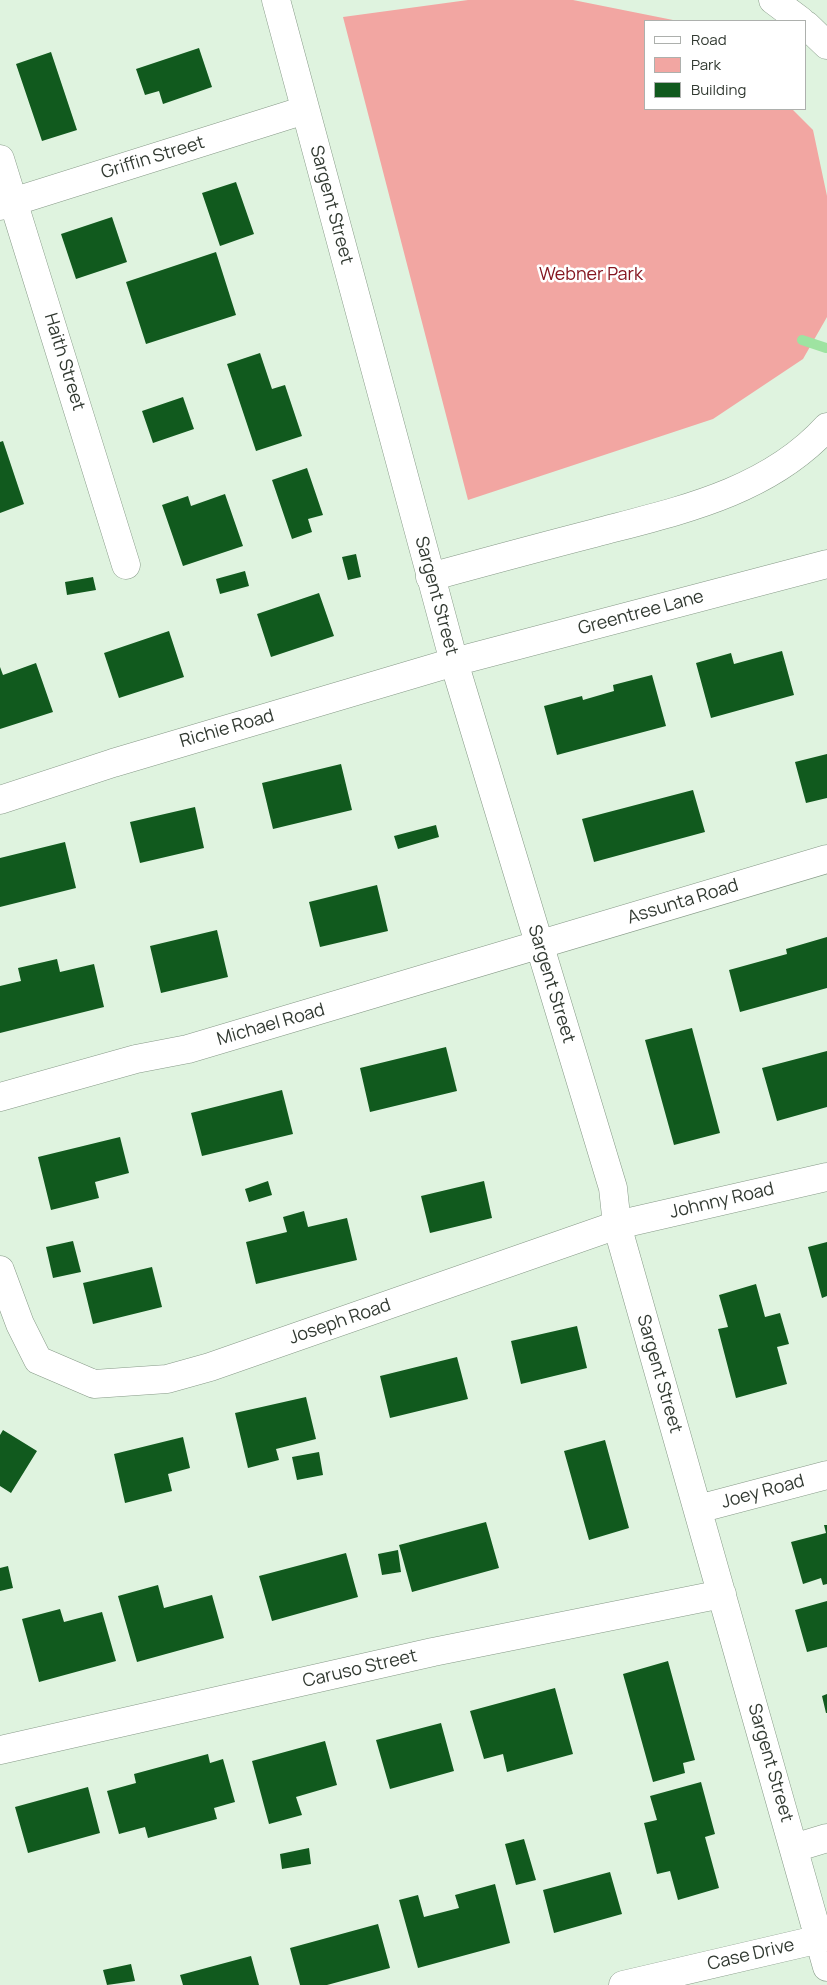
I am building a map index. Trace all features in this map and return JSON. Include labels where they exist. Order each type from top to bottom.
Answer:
[{"type":"main road","name":"Sargent Street","points":[[276,0],[430,577],[613,1188],[616,1225],[827,1968]]},
{"type":"main road","points":[[773,0],[801,20]]},
{"type":"main road","points":[[807,26],[827,45]]},
{"type":"main road","name":"Griffin Street","points":[[7,203],[305,110]]},
{"type":"main road","name":"Haith Street","points":[[0,159],[7,203],[126,565]]},
{"type":"main road","points":[[430,577],[718,498],[773,471],[798,453],[827,427]]},
{"type":"main road","name":"Greentree Lane","points":[[454,662],[827,564]]},
{"type":"main road","name":"Richie Road","points":[[0,800],[113,763],[454,662]]},
{"type":"main road","name":"Assunta Road","points":[[539,945],[827,859]]},
{"type":"main road","name":"Michael Road","points":[[0,1097],[136,1059],[188,1049],[539,945]]},
{"type":"main road","name":"Johnny Road","points":[[616,1225],[827,1176]]},
{"type":"main road","name":"Joseph Road","points":[[0,1270],[20,1324],[38,1360],[94,1384],[167,1379],[219,1364],[616,1225]]},
{"type":"main road","name":"Joey Road","points":[[698,1510],[827,1475]]},
{"type":"main road","name":"Caruso Street","points":[[0,1750],[433,1652],[722,1594]]},
{"type":"main road","points":[[794,1848],[827,1838]]},
{"type":"main road","name":"Case Drive","points":[[623,1985],[820,1939]]},
{"type":"green space","name":"Webner Park","points":[[468,0],[573,0],[673,20],[644,20],[644,110],[793,110],[813,130],[827,196],[827,317],[803,359],[713,419],[468,500],[343,17]]},
{"type":"building","points":[[199,48],[212,87],[163,104],[159,91],[145,95],[136,69]]},
{"type":"building","points":[[51,52],[77,130],[42,141],[16,64]]},
{"type":"building","points":[[236,182],[254,234],[220,246],[202,193]]},
{"type":"building","points":[[112,217],[127,262],[76,279],[61,234]]},
{"type":"building","points":[[216,252],[236,315],[146,344],[126,282]]},
{"type":"building","points":[[260,353],[272,389],[285,385],[302,436],[256,451],[227,364]]},
{"type":"building","points":[[183,397],[194,429],[153,443],[142,411]]},
{"type":"building","points":[[3,441],[24,504],[0,513],[0,442]]},
{"type":"building","points":[[307,468],[323,515],[308,519],[312,532],[292,539],[272,480]]},
{"type":"building","points":[[225,494],[243,546],[183,566],[162,505],[188,496],[191,506]]},
{"type":"building","points":[[356,554],[361,577],[348,580],[342,557]]},
{"type":"building","points":[[245,571],[249,586],[220,594],[216,579]]},
{"type":"building","points":[[93,577],[96,590],[67,595],[65,582]]},
{"type":"building","points":[[319,593],[334,636],[271,657],[257,614]]},
{"type":"building","points":[[169,631],[184,677],[119,698],[104,653]]},
{"type":"building","points":[[782,651],[794,695],[711,718],[696,663],[731,653],[734,664]]},
{"type":"building","points":[[36,663],[53,712],[0,729],[0,667],[3,675]]},
{"type":"building","points":[[652,675],[666,726],[557,755],[544,706],[582,696],[583,700],[614,691],[613,685]]},
{"type":"building","points":[[827,754],[827,798],[806,803],[795,762]]},
{"type":"building","points":[[341,764],[352,810],[273,829],[262,783]]},
{"type":"building","points":[[693,790],[705,832],[594,862],[582,819]]},
{"type":"building","points":[[195,807],[204,848],[140,863],[130,822]]},
{"type":"building","points":[[436,825],[439,837],[398,849],[394,836]]},
{"type":"building","points":[[65,842],[76,888],[0,907],[0,858]]},
{"type":"building","points":[[377,885],[388,931],[320,947],[309,902]]},
{"type":"building","points":[[217,930],[228,977],[161,993],[150,946]]},
{"type":"building","points":[[827,937],[827,988],[740,1012],[729,970],[787,954],[786,949]]},
{"type":"building","points":[[57,959],[60,972],[94,964],[104,1007],[0,1033],[0,986],[21,981],[18,968]]},
{"type":"building","points":[[692,1028],[720,1133],[674,1145],[645,1040]]},
{"type":"building","points":[[446,1047],[457,1091],[370,1112],[360,1068]]},
{"type":"building","points":[[827,1051],[827,1107],[777,1121],[762,1068]]},
{"type":"building","points":[[282,1090],[293,1134],[202,1156],[191,1113]]},
{"type":"building","points":[[120,1137],[129,1173],[95,1182],[99,1198],[51,1210],[38,1157]]},
{"type":"building","points":[[268,1181],[272,1195],[249,1202],[245,1189]]},
{"type":"building","points":[[484,1181],[492,1218],[430,1233],[421,1196]]},
{"type":"building","points":[[304,1211],[308,1227],[347,1218],[357,1260],[256,1284],[246,1242],[287,1232],[283,1217]]},
{"type":"building","points":[[73,1241],[81,1272],[53,1278],[46,1247]]},
{"type":"building","points":[[827,1242],[827,1296],[822,1298],[808,1247]]},
{"type":"building","points":[[152,1267],[162,1307],[93,1324],[83,1283]]},
{"type":"building","points":[[756,1284],[765,1317],[780,1313],[789,1344],[777,1347],[787,1384],[736,1398],[718,1329],[728,1327],[719,1295]]},
{"type":"building","points":[[577,1326],[587,1368],[521,1384],[511,1341]]},
{"type":"building","points":[[457,1357],[468,1399],[390,1418],[380,1376]]},
{"type":"building","points":[[306,1397],[316,1439],[276,1449],[279,1460],[248,1468],[235,1413]]},
{"type":"building","points":[[3,1430],[37,1451],[11,1493],[0,1486],[0,1435]]},
{"type":"building","points":[[183,1437],[190,1468],[168,1474],[172,1491],[125,1503],[114,1454]]},
{"type":"building","points":[[605,1440],[629,1528],[589,1540],[564,1451]]},
{"type":"building","points":[[319,1452],[323,1475],[297,1480],[292,1457]]},
{"type":"building","points":[[486,1522],[499,1568],[412,1592],[399,1545]]},
{"type":"building","points":[[824,1525],[827,1525],[827,1584],[823,1585],[821,1578],[803,1584],[791,1542],[826,1533]]},
{"type":"building","points":[[398,1550],[401,1572],[382,1575],[378,1554]]},
{"type":"building","points":[[346,1553],[358,1597],[272,1621],[259,1576]]},
{"type":"building","points":[[8,1566],[13,1588],[0,1591],[0,1568]]},
{"type":"building","points":[[158,1585],[164,1608],[212,1595],[224,1638],[137,1662],[118,1596]]},
{"type":"building","points":[[827,1601],[827,1647],[807,1652],[795,1610]]},
{"type":"building","points":[[60,1609],[64,1622],[102,1612],[116,1661],[39,1682],[22,1619]]},
{"type":"building","points":[[668,1661],[695,1760],[683,1763],[685,1773],[653,1782],[623,1674]]},
{"type":"building","points":[[555,1688],[573,1754],[507,1772],[503,1754],[484,1759],[470,1711]]},
{"type":"building","points":[[827,1694],[827,1713],[826,1713],[822,1696]]},
{"type":"building","points":[[441,1723],[454,1771],[390,1789],[376,1740]]},
{"type":"building","points":[[325,1741],[337,1785],[296,1797],[302,1815],[269,1824],[252,1761]]},
{"type":"building","points":[[208,1754],[210,1763],[223,1759],[235,1802],[214,1808],[217,1819],[148,1838],[145,1827],[119,1834],[107,1791],[136,1783],[134,1774]]},
{"type":"building","points":[[701,1782],[715,1834],[705,1837],[719,1888],[678,1900],[670,1871],[657,1874],[644,1823],[657,1820],[650,1796]]},
{"type":"building","points":[[88,1787],[100,1833],[28,1853],[15,1807]]},
{"type":"building","points":[[524,1839],[536,1880],[516,1885],[505,1844]]},
{"type":"building","points":[[309,1848],[311,1864],[282,1869],[280,1854]]},
{"type":"building","points":[[610,1872],[622,1914],[554,1933],[543,1890]]},
{"type":"building","points":[[495,1884],[510,1943],[418,1968],[399,1900],[418,1895],[424,1917],[459,1908],[455,1895]]},
{"type":"building","points":[[378,1924],[390,1968],[327,1985],[300,1985],[290,1948]]},
{"type":"building","points":[[251,1956],[259,1985],[183,1985],[180,1975]]},
{"type":"building","points":[[131,1964],[135,1981],[107,1985],[103,1970]]},
{"type":"waterway","points":[[802,340],[826,348]]}]
